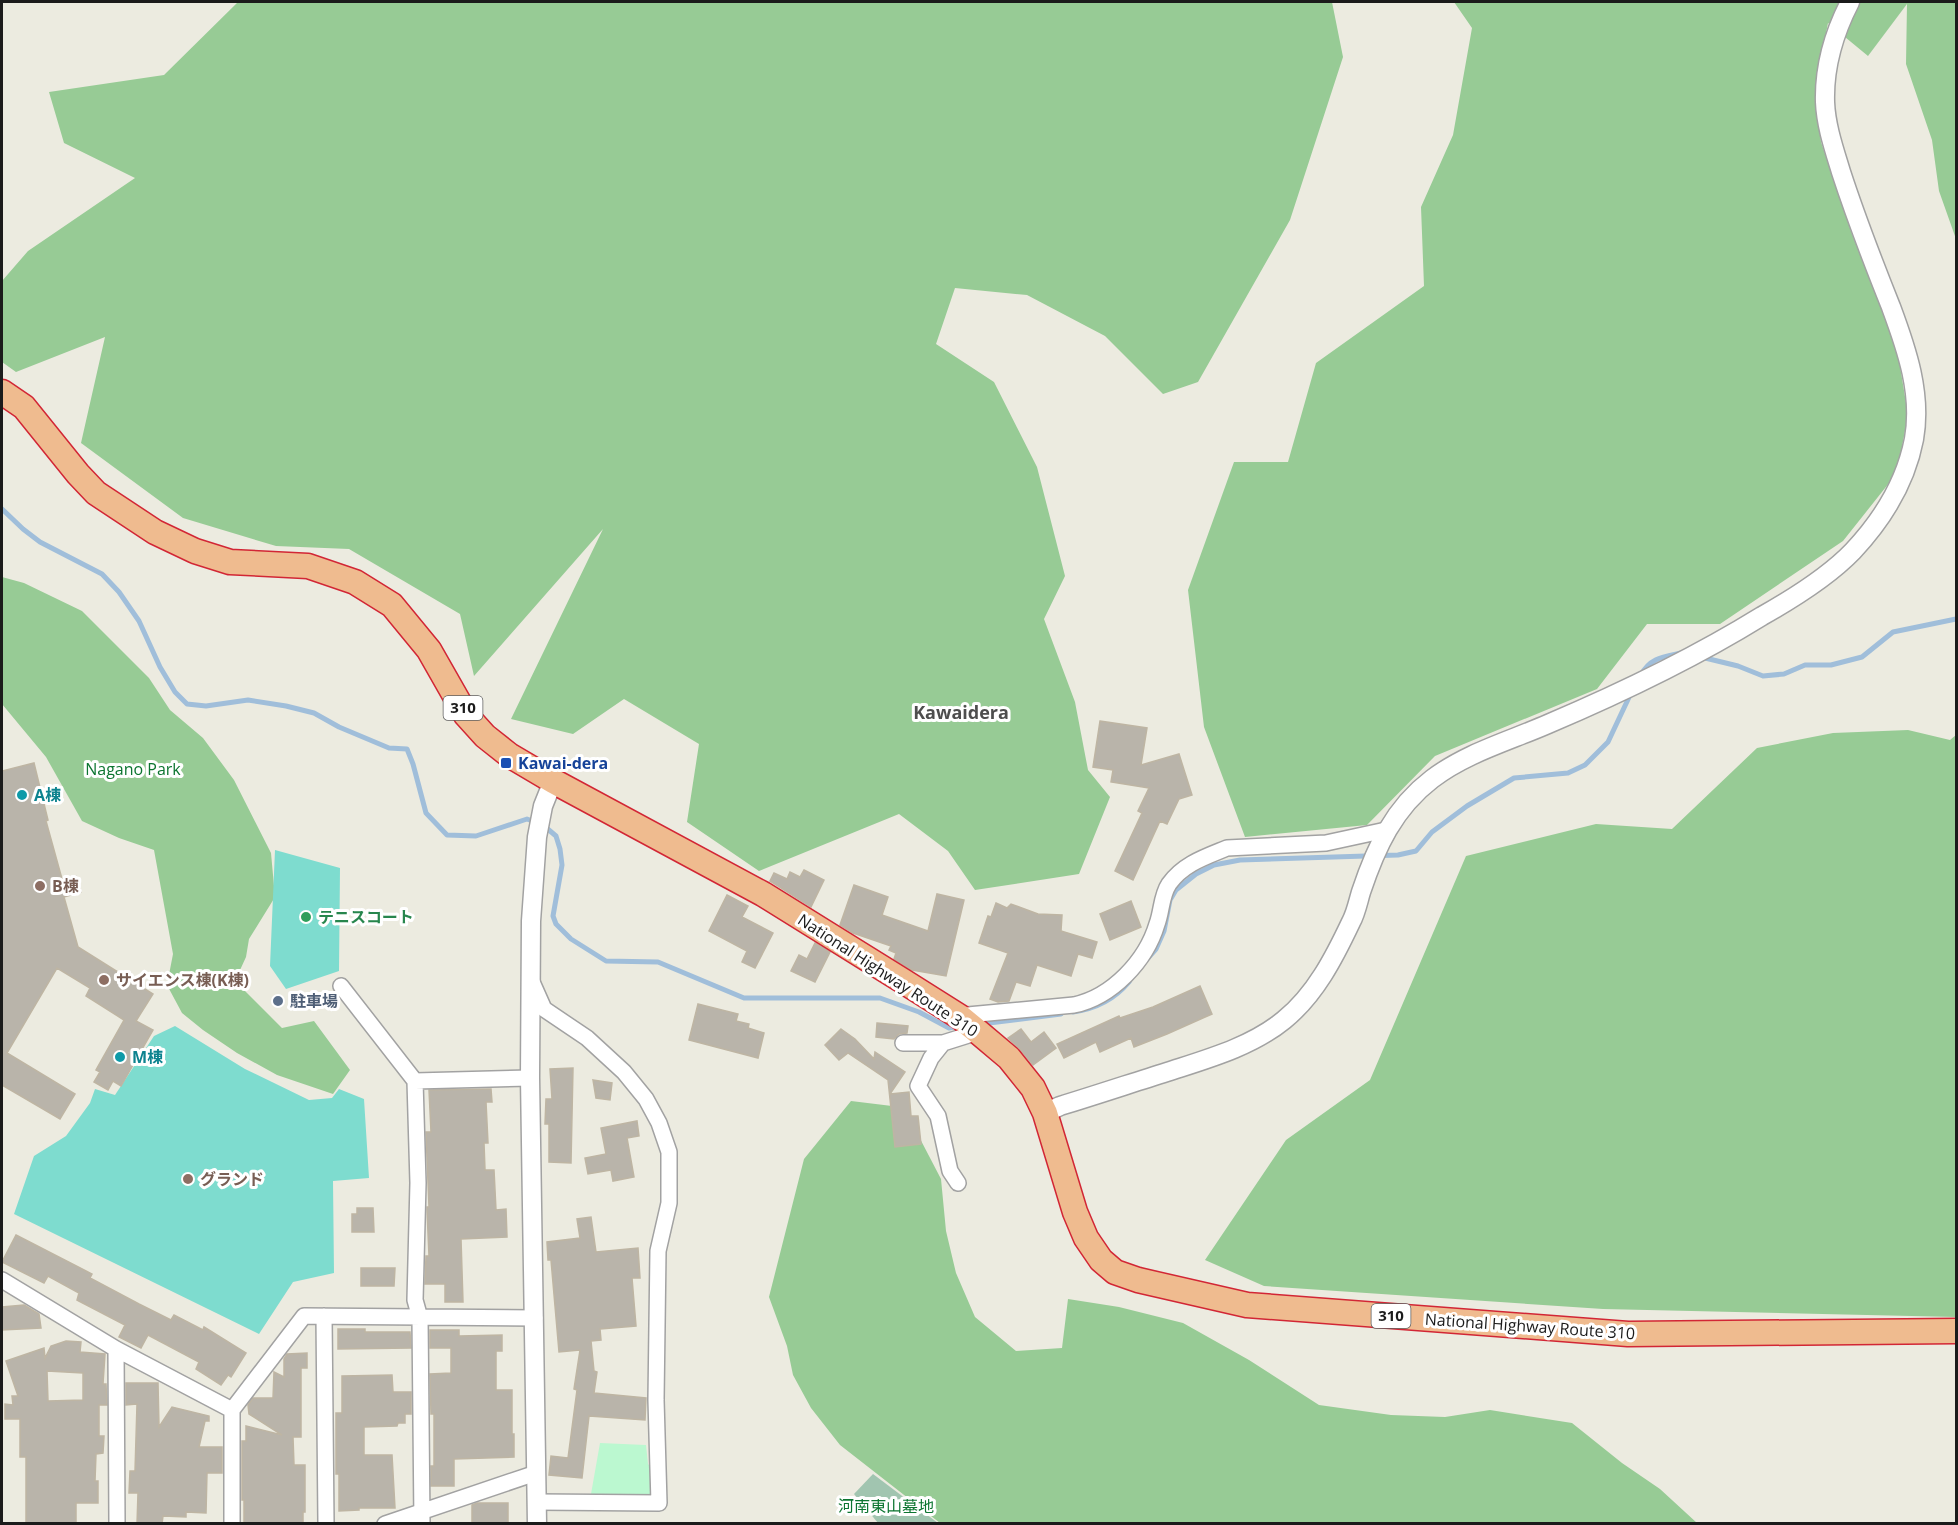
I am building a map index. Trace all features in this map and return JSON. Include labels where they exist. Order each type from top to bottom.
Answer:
[{"type":"highway","name":"National Highway Route 310","points":[[2,392],[24,407],[96,493],[155,532],[195,551],[230,562],[308,566],[355,582],[392,605],[429,650],[466,715],[485,736],[509,755],[763,894],[968,1024],[1009,1058],[1033,1088],[1045,1113],[1075,1212],[1086,1238],[1101,1260],[1115,1272],[1138,1280],[1247,1305],[1628,1334],[1956,1331]]},
{"type":"street","points":[[1045,1113],[1060,1106],[1234,1049],[1281,1023],[1316,987],[1329,966],[1353,919],[1384,835],[1400,808],[1415,793],[1454,764],[1612,696],[1727,638],[1786,602],[1830,570],[1852,552],[1869,531],[1896,492],[1913,445],[1916,422],[1914,380],[1902,339],[1852,207],[1828,127],[1825,105],[1829,60],[1834,39],[1850,2]]},
{"type":"street","points":[[537,1524],[530,1078],[531,921],[537,837],[543,806],[553,781]]},
{"type":"street","points":[[958,1183],[950,1171],[938,1116],[918,1086],[931,1058],[943,1043],[968,1024],[1090,1002],[1112,987],[1127,973],[1149,945],[1157,926],[1163,896],[1178,874],[1189,865],[1227,848],[1326,843],[1384,835]]},
{"type":"street","points":[[532,982],[544,1010],[587,1038],[624,1072],[646,1099],[659,1123],[669,1152],[669,1203],[658,1251],[656,1400],[659,1503],[537,1502]]},
{"type":"street","points":[[341,986],[415,1081],[418,1183],[415,1300],[420,1318],[422,1517]]},
{"type":"street","points":[[903,1043],[943,1043]]},
{"type":"street","points":[[415,1081],[530,1078]]},
{"type":"street","points":[[2,1280],[116,1349],[232,1410]]},
{"type":"street","points":[[232,1524],[232,1410],[304,1316],[535,1318]]},
{"type":"street","points":[[324,1316],[326,1524]]},
{"type":"street","points":[[116,1349],[117,1524]]},
{"type":"street","points":[[385,1524],[422,1517],[537,1473]]},
{"type":"green space","points":[[238,2],[1332,2],[1343,57],[1290,220],[1198,382],[1163,394],[1105,336],[1027,295],[955,288],[936,344],[994,382],[1037,467],[1065,576],[1044,619],[1075,702],[1088,770],[1110,797],[1079,874],[975,890],[948,851],[899,814],[759,871],[687,822],[699,744],[624,699],[573,734],[511,719],[603,529],[474,676],[460,614],[349,549],[276,546],[183,518],[81,443],[105,337],[16,372],[2,362],[2,281],[28,251],[135,178],[64,143],[49,92],[164,75]]},
{"type":"green space","points":[[1454,2],[1956,2],[1956,239],[1939,191],[1932,140],[1906,64],[1907,4],[1868,56],[1828,23],[1815,89],[1821,142],[1852,234],[1897,348],[1908,415],[1897,473],[1843,541],[1720,624],[1647,624],[1597,689],[1435,756],[1367,825],[1245,837],[1204,727],[1188,590],[1234,462],[1288,462],[1316,363],[1424,286],[1421,207],[1453,135],[1472,28]]},
{"type":"green space","name":"Nagano Park","points":[[2,577],[24,583],[82,611],[149,678],[170,710],[203,738],[234,780],[271,853],[275,897],[249,939],[246,957],[235,981],[282,1028],[314,1021],[350,1070],[333,1094],[277,1075],[237,1053],[182,1013],[167,985],[173,954],[154,850],[119,838],[82,821],[46,757],[2,704]]},
{"type":"green space","points":[[1908,730],[1950,740],[1956,735],[1956,1317],[1603,1309],[1264,1286],[1205,1260],[1286,1140],[1370,1080],[1466,856],[1596,824],[1672,829],[1757,748],[1833,733]]},
{"type":"green space","points":[[851,1101],[892,1106],[916,1131],[941,1179],[946,1231],[956,1273],[975,1317],[1016,1351],[1062,1348],[1068,1299],[1119,1307],[1183,1323],[1249,1360],[1319,1405],[1391,1415],[1445,1417],[1490,1410],[1572,1423],[1622,1463],[1660,1489],[1697,1523],[940,1523],[840,1445],[811,1408],[793,1375],[787,1346],[769,1297],[804,1159]]},
{"type":"green space","points":[[600,1443],[646,1445],[650,1466],[650,1497],[591,1494]]},
{"type":"green space","name":"河南東山墓地","points":[[873,1474],[938,1523],[878,1523],[854,1494]]},
{"type":"shaded area","name":"テニスコート","points":[[275,850],[340,868],[339,971],[286,989],[270,966]]},
{"type":"shaded area","name":"グランド","points":[[175,1026],[245,1069],[309,1100],[332,1098],[339,1089],[364,1099],[369,1178],[333,1181],[334,1273],[293,1282],[259,1334],[14,1214],[34,1156],[66,1136],[90,1103],[95,1089],[115,1095],[154,1036]]},
{"type":"building","points":[[1100,721],[1147,728],[1141,765],[1179,754],[1192,795],[1179,799],[1167,824],[1160,821],[1133,880],[1115,871],[1142,813],[1138,811],[1149,788],[1111,782],[1113,770],[1093,767]]},
{"type":"building","points":[[34,763],[48,820],[46,821],[62,879],[76,876],[81,892],[64,897],[78,947],[153,994],[136,1021],[153,1030],[121,1086],[113,1081],[108,1090],[94,1082],[100,1072],[96,1070],[124,1020],[86,996],[90,988],[57,968],[7,1053],[75,1094],[60,1119],[2,1085],[2,771]]},
{"type":"building","points":[[804,870],[824,880],[811,907],[770,881],[774,873],[787,879],[790,872],[800,877]]},
{"type":"building","points":[[854,885],[888,897],[882,915],[928,931],[937,894],[964,900],[946,976],[912,970],[894,959],[896,953],[889,950],[891,946],[853,933],[840,925]]},
{"type":"building","points":[[727,895],[748,906],[742,917],[773,933],[755,968],[742,962],[747,951],[709,931]]},
{"type":"building","points":[[1131,901],[1141,927],[1110,940],[1100,914]]},
{"type":"building","points":[[996,903],[1007,908],[1011,904],[1038,914],[1062,915],[1061,931],[1097,942],[1092,958],[1078,954],[1071,976],[1037,965],[1030,986],[1016,982],[1009,1001],[998,1002],[990,999],[1008,953],[979,943],[988,916],[991,917]]},
{"type":"building","points":[[815,943],[830,952],[815,982],[791,971],[799,955],[807,959]]},
{"type":"building","points":[[1200,986],[1212,1014],[1167,1034],[1134,1047],[1131,1038],[1100,1052],[1096,1042],[1064,1058],[1057,1044],[1119,1016],[1120,1018],[1153,1007]]},
{"type":"building","points":[[698,1004],[738,1014],[736,1021],[749,1024],[748,1028],[764,1033],[758,1058],[689,1040]]},
{"type":"building","points":[[877,1023],[908,1026],[907,1033],[899,1034],[894,1039],[876,1037]]},
{"type":"building","points":[[841,1029],[855,1039],[874,1059],[875,1052],[905,1072],[890,1094],[909,1092],[911,1116],[918,1116],[921,1144],[895,1147],[888,1080],[848,1053],[839,1060],[825,1045]]},
{"type":"building","points":[[1021,1029],[1031,1042],[1044,1032],[1056,1048],[1033,1065],[1008,1038]]},
{"type":"building","points":[[573,1068],[571,1163],[549,1162],[549,1124],[545,1124],[546,1099],[552,1099],[550,1069]]},
{"type":"building","points":[[593,1080],[612,1083],[610,1100],[596,1098]]},
{"type":"building","points":[[491,1089],[492,1102],[486,1102],[488,1143],[484,1143],[485,1170],[494,1170],[496,1210],[506,1209],[507,1237],[461,1239],[463,1302],[445,1302],[445,1284],[425,1284],[426,1256],[429,1256],[426,1132],[431,1132],[429,1090]]},
{"type":"building","points":[[637,1121],[639,1136],[627,1138],[634,1177],[613,1181],[611,1170],[588,1174],[585,1158],[606,1154],[601,1128]]},
{"type":"building","points":[[357,1208],[373,1208],[374,1232],[352,1232],[352,1214],[357,1214]]},
{"type":"building","points":[[591,1217],[596,1252],[638,1248],[640,1278],[632,1278],[636,1326],[600,1329],[601,1340],[591,1341],[594,1371],[597,1372],[594,1393],[646,1398],[645,1420],[589,1416],[582,1478],[549,1475],[551,1456],[568,1458],[580,1350],[559,1352],[551,1260],[548,1260],[547,1242],[580,1238],[577,1219]]},
{"type":"building","points":[[16,1235],[92,1274],[90,1278],[139,1304],[171,1320],[174,1315],[203,1330],[204,1327],[246,1353],[231,1377],[228,1375],[221,1385],[196,1369],[199,1362],[148,1335],[141,1348],[119,1337],[125,1325],[77,1300],[79,1293],[48,1276],[44,1283],[2,1262]]},
{"type":"building","points":[[361,1268],[395,1268],[394,1286],[361,1286]]},
{"type":"building","points":[[24,1305],[39,1314],[41,1328],[2,1330],[2,1307]]},
{"type":"building","points":[[338,1329],[365,1329],[365,1332],[410,1332],[411,1348],[338,1349]]},
{"type":"building","points":[[430,1330],[459,1330],[459,1336],[502,1335],[502,1351],[496,1351],[496,1390],[512,1390],[514,1457],[454,1459],[454,1486],[431,1486],[431,1466],[434,1466],[434,1414],[431,1414],[430,1374],[451,1373],[451,1348],[430,1348]]},
{"type":"building","points":[[66,1341],[81,1342],[80,1352],[105,1354],[103,1384],[106,1384],[107,1405],[99,1405],[99,1436],[104,1436],[103,1453],[96,1454],[95,1481],[98,1481],[98,1503],[76,1503],[76,1524],[26,1524],[26,1457],[20,1457],[20,1419],[5,1419],[5,1404],[13,1405],[12,1396],[18,1396],[6,1361],[44,1348],[45,1358],[51,1346]],"holes":[[[47,1371],[83,1373],[83,1400],[48,1401]]]},
{"type":"building","points":[[307,1353],[307,1368],[301,1368],[301,1437],[293,1437],[294,1465],[305,1465],[303,1524],[244,1524],[242,1441],[246,1441],[246,1426],[282,1435],[249,1414],[248,1405],[253,1398],[273,1398],[274,1372],[284,1377],[284,1359],[287,1354]]},
{"type":"building","points":[[392,1375],[393,1392],[411,1392],[411,1414],[405,1414],[405,1423],[398,1423],[397,1426],[364,1427],[364,1455],[392,1455],[395,1508],[359,1508],[359,1510],[339,1511],[339,1474],[336,1474],[336,1413],[342,1413],[342,1376]]},
{"type":"building","points":[[126,1383],[158,1383],[159,1427],[172,1407],[209,1416],[209,1421],[205,1421],[199,1447],[222,1447],[222,1473],[207,1473],[206,1513],[186,1512],[186,1517],[163,1516],[162,1524],[137,1524],[138,1493],[129,1493],[130,1471],[135,1471],[137,1404],[126,1405]]},
{"type":"building","points":[[508,1503],[508,1524],[472,1524],[472,1505]]},
{"type":"waterway","points":[[2,509],[40,542],[102,574],[119,592],[139,621],[160,667],[175,692],[187,704],[206,706],[248,700],[286,706],[314,713],[339,727],[389,748],[407,749],[426,813],[447,835],[476,836],[527,819],[543,825],[556,836],[560,849],[562,865],[553,916],[556,924],[571,939],[606,961],[658,962],[744,998],[880,998],[919,1012],[949,1028],[960,1026]]},
{"type":"waterway","points":[[1701,657],[1738,666],[1763,676],[1784,674],[1805,665],[1831,665],[1862,657],[1893,632],[1956,619]]},
{"type":"waterway","points":[[1641,675],[1653,662],[1681,653]]},
{"type":"waterway","points":[[1148,958],[1156,949],[1164,931],[1170,900],[1176,890],[1196,874],[1214,865],[1240,860],[1398,855],[1416,851],[1432,832],[1467,806],[1514,778],[1568,773],[1585,765],[1608,742],[1631,693]]},
{"type":"waterway","points":[[1073,1012],[1104,1003],[1129,982]]},
{"type":"waterway","points":[[981,1024],[1061,1014]]},
{"type":"place","name":"Kawai-dera","points":[[506,763]]},
{"type":"place","name":"A棟","points":[[22,795]]},
{"type":"place","name":"B棟","points":[[40,886]]},
{"type":"place","name":"テニスコート","points":[[306,917]]},
{"type":"place","name":"サイエンス棟(K棟)","points":[[104,980]]},
{"type":"place","name":"駐車場","points":[[278,1001]]},
{"type":"place","name":"M棟","points":[[120,1057]]},
{"type":"place","name":"グランド","points":[[188,1179]]},
{"type":"district","name":"Kawaidera","points":[[961,713]]}]
